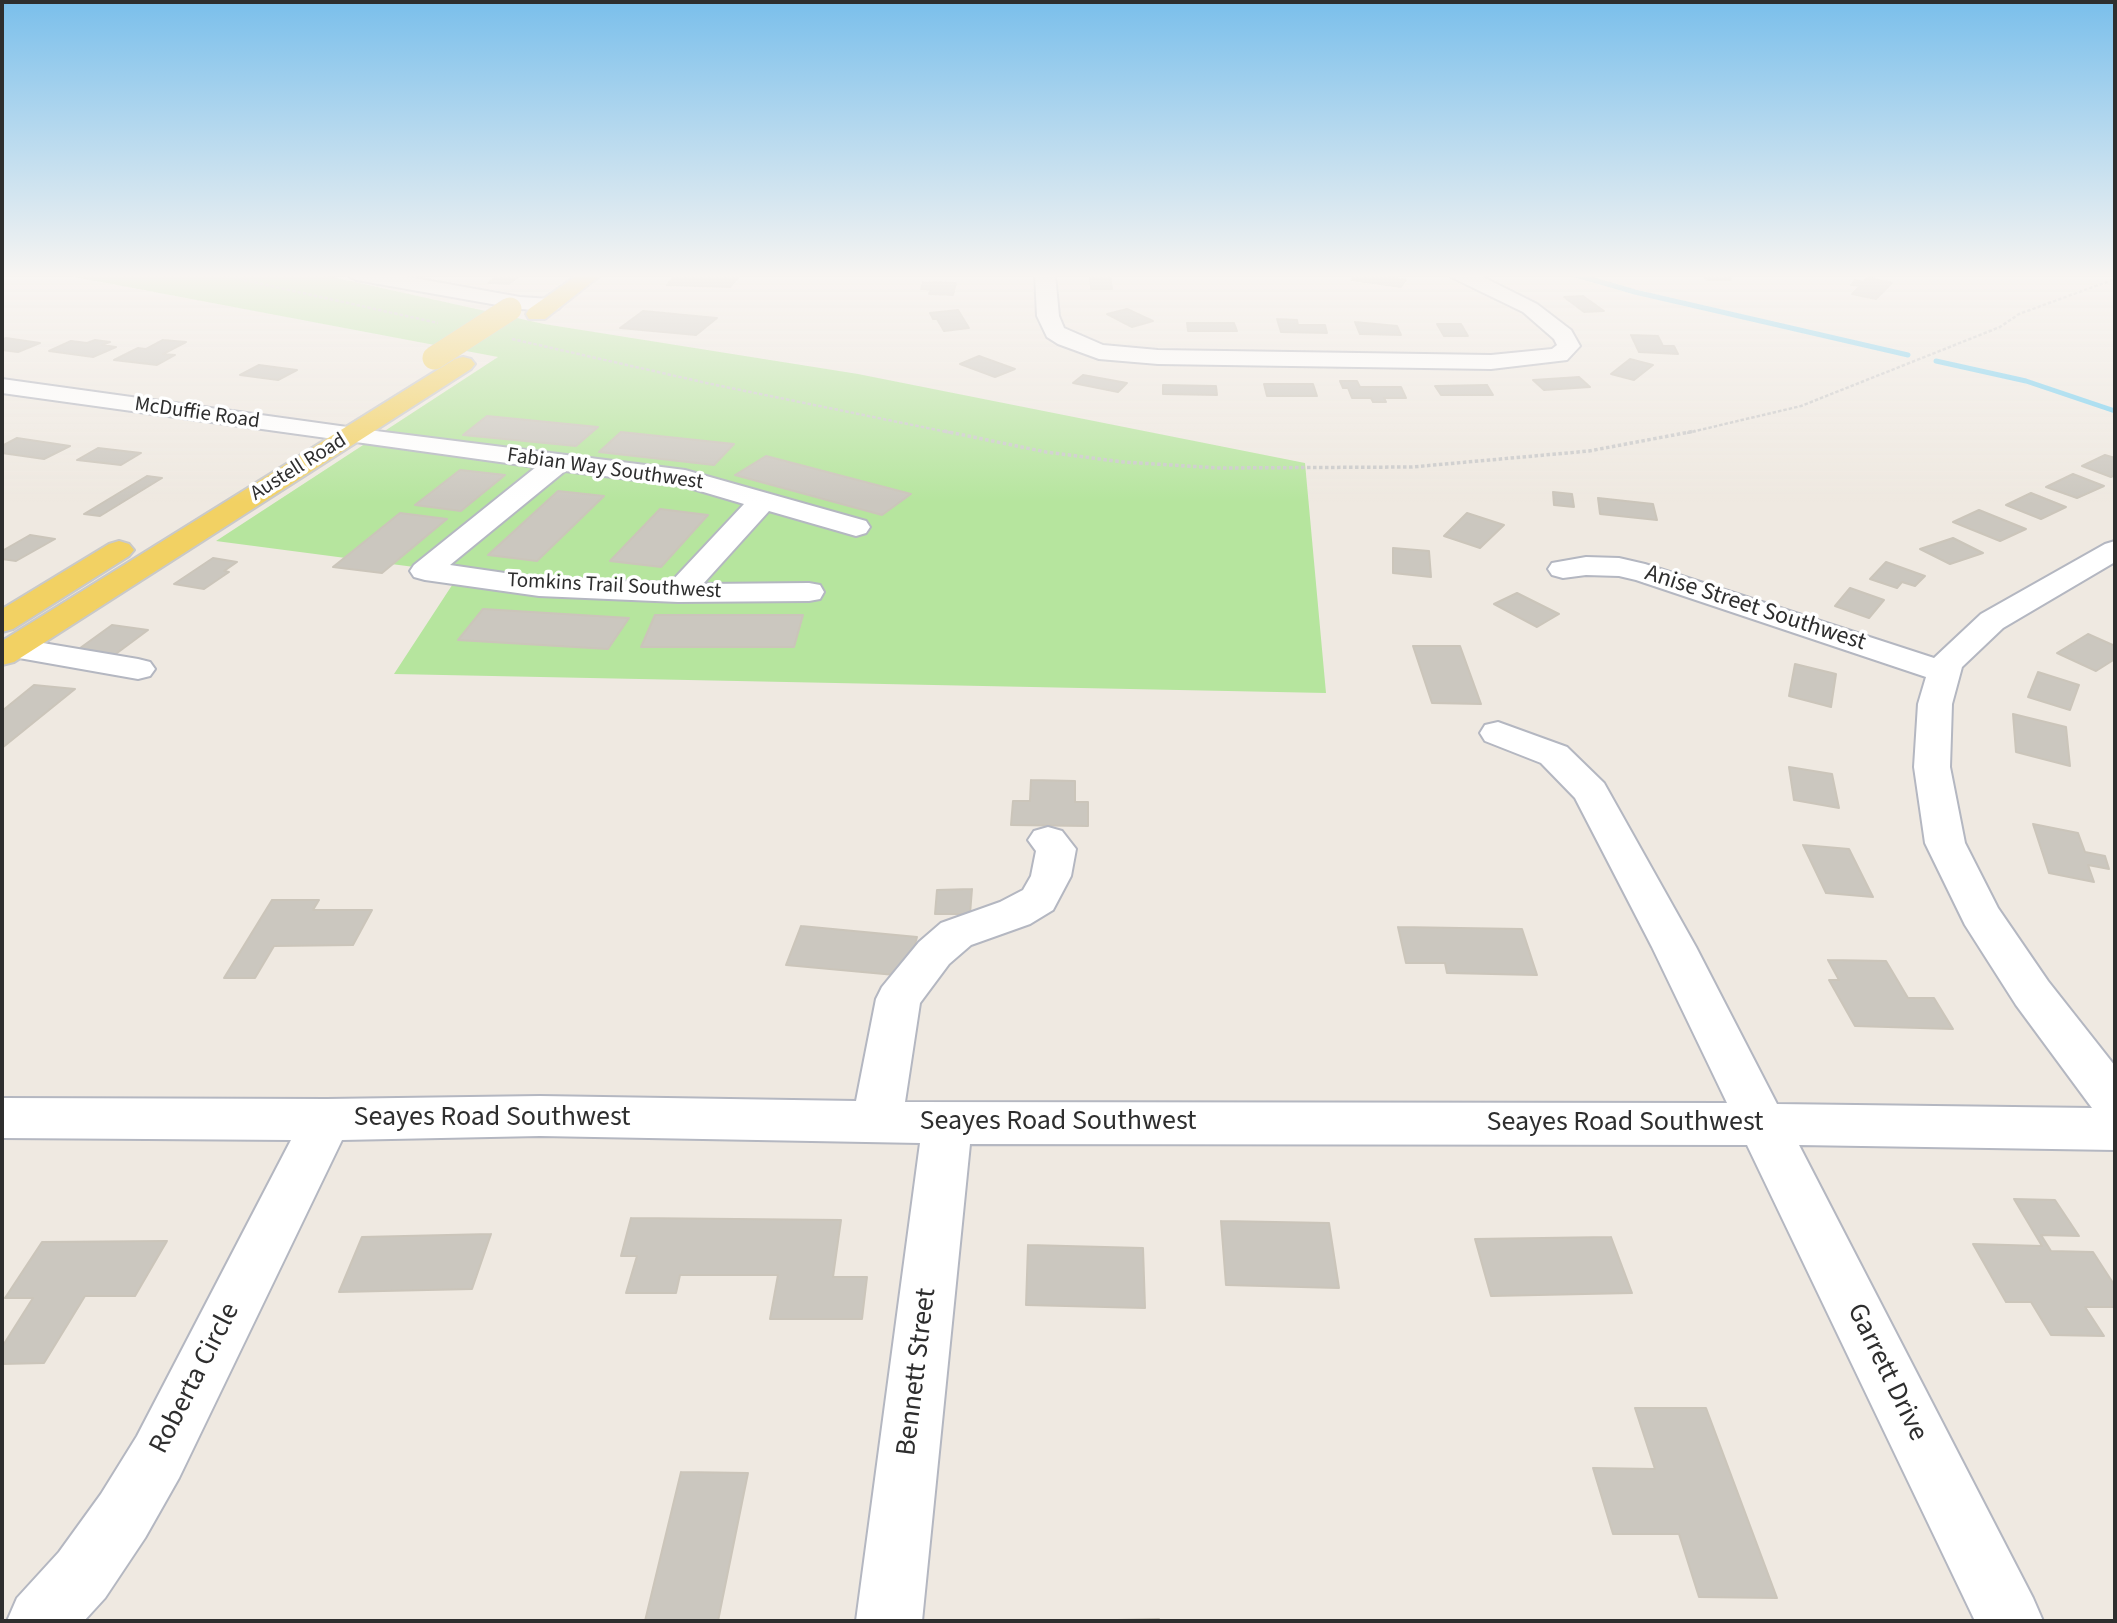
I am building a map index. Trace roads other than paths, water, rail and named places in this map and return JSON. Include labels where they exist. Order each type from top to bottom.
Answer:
[{"type":"main road","name":"Austell Road","points":[[6,642],[312,430],[450,350]]},
{"type":"main road","name":"Austell Road","points":[[6,642],[350,435],[463,364],[480,350]]},
{"type":"street","points":[[1093,350],[1158,357],[1321,362],[1491,362],[1559,355],[1565,350]]},
{"type":"street","name":"McDuffie Road","points":[[2,386],[350,435]]},
{"type":"street","name":"Fabian Way Southwest","points":[[350,435],[685,478],[856,527]]},
{"type":"street","name":"Tomkins Trail Southwest","points":[[559,462],[425,571],[539,587],[678,593],[808,592]]},
{"type":"street","points":[[678,593],[763,500]]},
{"type":"street","points":[[2115,550],[1992,621],[1962,647],[1943,672],[1935,704],[1931,766],[1945,843],[1980,914],[2032,993],[2115,1101]]},
{"type":"street","name":"Anise Street Southwest","points":[[1563,569],[1586,565],[1619,567],[1645,573],[1943,672]]},
{"type":"street","points":[[6,642],[138,669]]},
{"type":"street","name":"Garrett Drive","points":[[1498,733],[1554,755],[1591,792],[1674,947],[2010,1621]]},
{"type":"street","points":[[877,1122],[898,999],[934,953],[956,934],[1015,913],[1038,900],[1051,876],[1056,849],[1048,840]]},
{"type":"street","name":"Seayes Road Southwest","points":[[2,1118],[327,1119],[540,1116],[947,1123],[1762,1124],[2115,1129]]},
{"type":"street","name":"Roberta Circle","points":[[40,1621],[82,1575],[123,1516],[158,1457],[327,1119]]},
{"type":"street","name":"Bennett Street","points":[[889,1621],[947,1123]]},
{"type":"waterway","points":[[1885,350],[1908,355]]},
{"type":"waterway","points":[[1936,361],[2026,381],[2115,411]]}]
